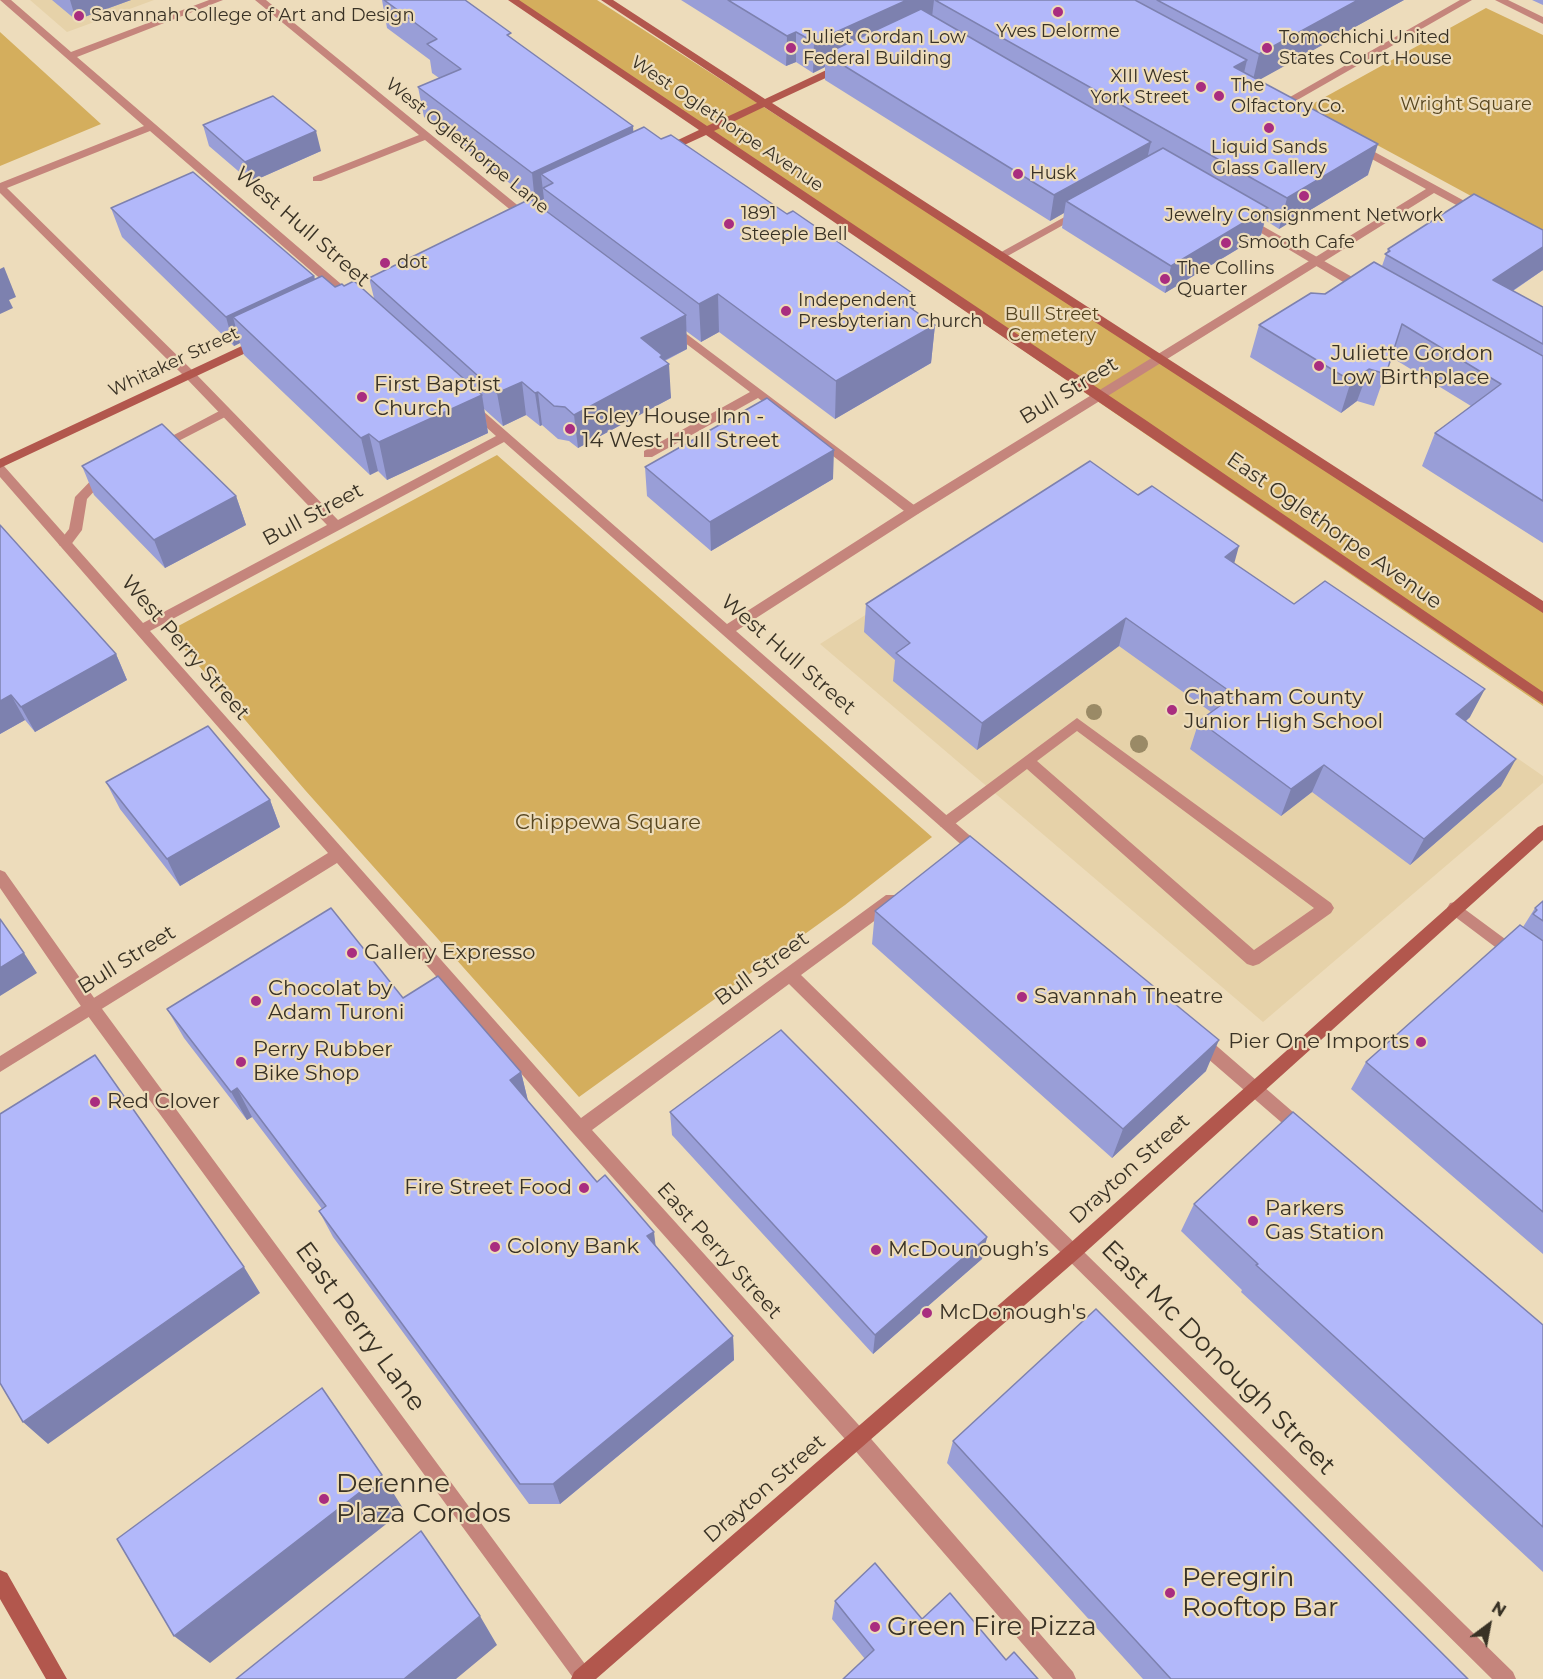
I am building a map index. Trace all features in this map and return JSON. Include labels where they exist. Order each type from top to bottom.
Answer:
[{"type":"main road","name":"West Oglethorpe Avenue","points":[[513,0],[1102,396]]},
{"type":"main road","name":"West Oglethorpe Avenue","points":[[606,0],[1160,360]]},
{"type":"main road","points":[[657,153],[849,63]]},
{"type":"main road","name":"Whitaker Street","points":[[0,464],[270,336]]},
{"type":"main road","points":[[1160,360],[1543,608]]},
{"type":"main road","name":"East Oglethorpe Avenue","points":[[1102,396],[1543,699]]},
{"type":"main road","name":"Drayton Street","points":[[584,1678],[1074,1251],[1543,831]]},
{"type":"main road","points":[[0,1580],[57,1679]]},
{"type":"street","name":"West Hull Street","points":[[5,0],[353,300]]},
{"type":"street","points":[[69,56],[218,0]]},
{"type":"street","name":"West Oglethorpe Lane","points":[[260,0],[541,229]]},
{"type":"street","points":[[1281,106],[1467,0]]},
{"type":"street","points":[[1500,0],[1543,21]]},
{"type":"street","points":[[151,127],[0,187],[189,374],[336,526]]},
{"type":"street","points":[[317,178],[427,136]]},
{"type":"street","points":[[1342,138],[1484,215]]},
{"type":"street","name":"Bull Street","points":[[726,631],[913,511],[1435,188]]},
{"type":"street","points":[[1000,256],[1090,206]]},
{"type":"street","points":[[1230,210],[1374,295]]},
{"type":"street","points":[[664,321],[913,511]]},
{"type":"street","points":[[648,454],[758,393]]},
{"type":"street","name":"West Hull Street","points":[[460,397],[946,823],[964,846],[995,866]]},
{"type":"street","points":[[146,453],[225,412]]},
{"type":"street","name":"Bull Street","points":[[141,630],[504,437]]},
{"type":"street","name":"West Perry Street","points":[[0,469],[338,854]]},
{"type":"street","points":[[64,543],[75,530],[81,497],[104,474],[114,469]]},
{"type":"street","points":[[946,823],[1077,723],[1326,908],[1253,959],[1028,762]]},
{"type":"street","name":"Bull Street","points":[[0,1065],[338,854]]},
{"type":"street","name":"East Perry Street","points":[[338,854],[580,1129],[859,1440],[1066,1679]]},
{"type":"street","name":"East Perry Lane","points":[[0,876],[91,1007],[584,1678]]},
{"type":"street","name":"Bull Street","points":[[580,1129],[902,891]]},
{"type":"street","points":[[1455,908],[1543,976]]},
{"type":"street","name":"East Mc Donough Street","points":[[790,974],[1074,1251],[1506,1679]]},
{"type":"street","points":[[1183,1027],[1318,1145]]},
{"type":"shaded area","name":"Savannah College of Art and Design","points":[[30,0],[154,0],[67,32]]},
{"type":"shaded area","name":"Chatham County Junior High School","points":[[1097,467],[1543,776],[1543,783],[1263,1022],[820,644]]},
{"type":"green space","name":"Bull Street Cemetery","points":[[511,0],[597,0],[1543,607],[1543,706]]},
{"type":"green space","name":"Wright Square","points":[[1486,8],[1543,35],[1543,235],[1307,107]]},
{"type":"green space","points":[[0,32],[101,124],[0,166]]},
{"type":"green space","name":"Chippewa Square","points":[[497,455],[932,837],[845,905],[579,1097],[305,790],[169,631]]},
{"type":"building","points":[[384,0],[465,0],[511,33],[507,35],[633,126],[532,173],[418,87],[461,69],[427,44],[437,39]]},
{"type":"building","points":[[728,0],[907,0],[814,42],[796,32],[787,36]]},
{"type":"building","points":[[935,0],[1135,0],[1247,60],[1234,67],[1378,144],[1287,198]]},
{"type":"building","points":[[1157,0],[1358,0],[1259,54]]},
{"type":"building","points":[[921,9],[1151,142],[1054,195],[825,54]]},
{"type":"building","points":[[273,96],[316,131],[245,162],[203,125]]},
{"type":"building","points":[[644,127],[661,139],[671,135],[787,214],[793,211],[915,295],[902,302],[935,325],[836,381],[718,294],[699,304],[543,188],[553,183],[541,174]]},
{"type":"building","points":[[1163,148],[1268,208],[1171,266],[1066,201]]},
{"type":"building","points":[[193,172],[314,276],[226,317],[111,208]]},
{"type":"building","points":[[1474,194],[1543,230],[1543,247],[1493,280],[1543,307],[1543,344],[1385,254],[1390,251],[1388,249]]},
{"type":"building","points":[[530,199],[686,315],[641,338],[662,355],[660,357],[669,364],[574,415],[565,407],[554,406],[522,382],[497,393],[369,278]]},
{"type":"building","points":[[1374,262],[1543,356],[1543,501],[1435,433],[1501,384],[1402,324],[1386,374],[1369,369],[1351,381],[1259,325],[1311,293],[1325,294]]},
{"type":"building","points":[[322,276],[335,287],[354,281],[482,395],[379,442],[369,434],[361,438],[233,317]]},
{"type":"building","points":[[767,398],[834,450],[710,522],[645,467]]},
{"type":"building","points":[[162,424],[236,496],[154,540],[82,466]]},
{"type":"building","points":[[1090,461],[1138,495],[1152,486],[1239,546],[1225,557],[1294,604],[1325,581],[1485,689],[1456,714],[1516,759],[1424,839],[1324,765],[1291,789],[1199,721],[1235,695],[1126,618],[982,723],[896,653],[910,643],[866,604]]},
{"type":"building","points":[[0,525],[116,654],[21,707],[11,695],[0,701]]},
{"type":"building","points":[[208,726],[270,800],[167,859],[106,782]]},
{"type":"building","points":[[970,836],[1219,1040],[1123,1129],[875,911]]},
{"type":"building","points":[[1543,901],[1543,921],[1533,914],[1537,910],[1535,908]]},
{"type":"building","name":"Colony Bank","points":[[331,908],[403,998],[438,976],[521,1072],[510,1080],[597,1182],[605,1175],[654,1232],[647,1236],[733,1336],[553,1484],[520,1484],[319,1211],[326,1206],[237,1088],[231,1092],[167,1009]]},
{"type":"building","points":[[0,919],[24,953],[0,968]]},
{"type":"building","points":[[1520,925],[1543,941],[1543,1212],[1366,1062]]},
{"type":"building","points":[[781,1030],[987,1237],[875,1335],[670,1112]]},
{"type":"building","points":[[95,1055],[244,1267],[23,1422],[0,1383],[0,1114]]},
{"type":"building","points":[[1293,1112],[1543,1325],[1543,1527],[1256,1265],[1258,1264],[1194,1204]]},
{"type":"building","points":[[1096,1309],[1468,1679],[1171,1679],[953,1441]]},
{"type":"building","points":[[322,1388],[382,1475],[174,1636],[117,1539]]},
{"type":"building","points":[[421,1531],[480,1616],[404,1679],[236,1679]]},
{"type":"building","name":"Green Fire Pizza","points":[[875,1563],[922,1619],[950,1593],[1006,1660],[1014,1652],[1038,1679],[843,1679],[874,1650],[835,1601]]},
{"type":"place","name":"Yves Delorme","points":[[1058,12]]},
{"type":"place","name":"Savannah College of Art and Design","points":[[79,16]]},
{"type":"place","name":"Juliet Gordan Low Federal Building","points":[[791,48]]},
{"type":"place","name":"Tomochichi United States Court House","points":[[1267,48]]},
{"type":"place","name":"XIII West York Street","points":[[1201,87]]},
{"type":"place","name":"The Olfactory Co.","points":[[1219,96]]},
{"type":"place","name":"Liquid Sands Glass Gallery","points":[[1269,128]]},
{"type":"place","name":"Husk","points":[[1018,174]]},
{"type":"place","name":"Jewelry Consignment Network","points":[[1304,196]]},
{"type":"place","name":"1891 Steeple Bell","points":[[729,224]]},
{"type":"place","name":"Smooth Cafe","points":[[1226,243]]},
{"type":"place","name":"dot","points":[[385,263]]},
{"type":"place","name":"The Collins Quarter","points":[[1165,279]]},
{"type":"place","name":"Independent Presbyterian Church","points":[[786,311]]},
{"type":"place","name":"Juliette Gordon Low Birthplace","points":[[1319,366]]},
{"type":"place","name":"First Baptist Church","points":[[362,397]]},
{"type":"place","name":"Foley House Inn - 14 West Hull Street","points":[[570,429]]},
{"type":"place","name":"Chatham County Junior High School","points":[[1172,710]]},
{"type":"place","name":"Gallery Expresso","points":[[352,953]]},
{"type":"place","name":"Savannah Theatre","points":[[1022,997]]},
{"type":"place","name":"Chocolat by Adam Turoni","points":[[256,1001]]},
{"type":"place","name":"Pier One Imports","points":[[1421,1042]]},
{"type":"place","name":"Perry Rubber Bike Shop","points":[[241,1062]]},
{"type":"place","name":"Red Clover","points":[[95,1102]]},
{"type":"place","name":"Fire Street Food","points":[[584,1188]]},
{"type":"place","name":"Parkers Gas Station","points":[[1253,1221]]},
{"type":"place","name":"Colony Bank","points":[[495,1247]]},
{"type":"place","name":"McDounough’s","points":[[876,1250]]},
{"type":"place","name":"McDonough's","points":[[927,1313]]},
{"type":"place","name":"Derenne Plaza Condos","points":[[324,1499]]},
{"type":"place","name":"Peregrin Rooftop Bar","points":[[1170,1593]]},
{"type":"place","name":"Green Fire Pizza","points":[[875,1627]]}]
